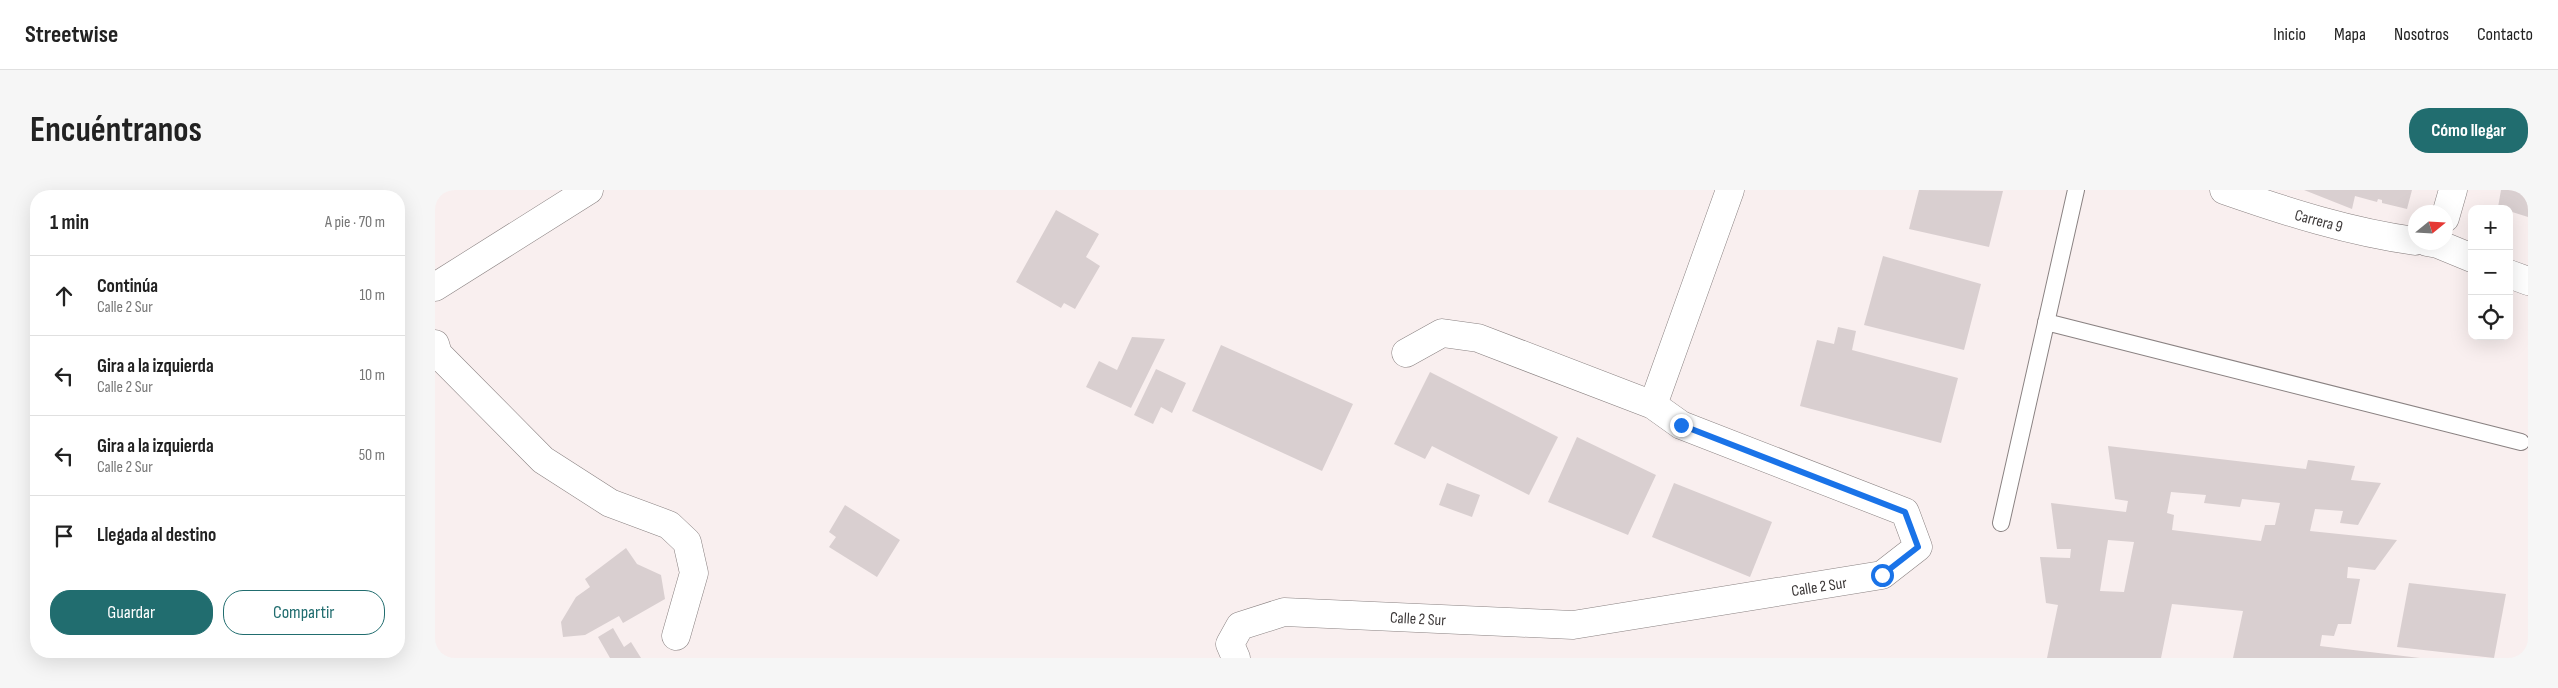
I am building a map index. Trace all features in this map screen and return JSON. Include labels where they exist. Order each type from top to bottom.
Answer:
[{"type":"street","points":[[435,287],[589,190]]},
{"type":"street","points":[[1406,353],[1442,333],[1477,338],[1653,405],[1730,190]]},
{"type":"street","name":"Carrera 9","points":[[2224,190],[2278,199],[2375,235],[2408,239]]},
{"type":"street","points":[[2449,205],[2453,190]]},
{"type":"street","name":"Carrera 9","points":[[2451,250],[2468,256]]},
{"type":"street","points":[[2513,276],[2528,282]]},
{"type":"street","points":[[435,344],[438,354],[543,460],[610,503],[669,525],[687,542],[694,572],[675,636]]},
{"type":"street","name":"Calle 2 Sur","points":[[1236,658],[1230,644],[1240,626],[1284,612],[1573,625],[1882,575],[1918,547],[1905,512],[1681,425],[1653,405]]},
{"type":"lane","points":[[2001,523],[2076,190]]},
{"type":"lane","points":[[2046,322],[2521,442]]},
{"type":"building","points":[[1919,190],[2003,191],[1989,247],[1909,229]]},
{"type":"building","points":[[2304,190],[2412,190],[2407,209],[2382,203],[2382,200],[2378,199],[2377,202],[2355,196],[2352,209]]},
{"type":"building","points":[[2501,190],[2528,190],[2528,217],[2513,212],[2513,205],[2498,205]]},
{"type":"building","points":[[1056,210],[1099,234],[1086,257],[1100,266],[1075,309],[1064,303],[1061,308],[1016,282]]},
{"type":"building","points":[[1883,256],[1981,284],[1964,350],[1864,325]]},
{"type":"building","points":[[1838,327],[1856,331],[1852,350],[1958,378],[1941,443],[1800,406],[1817,340],[1834,344]]},
{"type":"building","points":[[1132,337],[1165,339],[1131,408],[1086,387],[1099,361],[1117,370]]},
{"type":"building","points":[[1221,345],[1353,404],[1322,471],[1192,411]]},
{"type":"building","points":[[1156,369],[1186,383],[1172,413],[1161,407],[1153,424],[1134,415]]},
{"type":"building","points":[[1430,372],[1558,437],[1529,495],[1432,446],[1425,459],[1394,444]]},
{"type":"building","points":[[1577,437],[1656,475],[1628,535],[1548,502]]},
{"type":"building","points":[[2108,446],[2306,469],[2308,460],[2355,466],[2351,480],[2381,483],[2358,525],[2340,523],[2343,511],[2315,509],[2310,531],[2397,540],[2375,570],[2348,567],[2347,578],[2360,579],[2351,624],[2338,624],[2334,636],[2322,635],[2320,646],[2420,658],[2233,658],[2243,611],[2172,604],[2161,658],[2047,658],[2058,605],[2046,603],[2040,557],[2070,558],[2071,549],[2057,549],[2051,503],[2126,512],[2128,501],[2115,499]],"holes":[[[2171,492],[2206,495],[2204,503],[2240,507],[2242,499],[2280,503],[2275,525],[2265,525],[2261,541],[2172,530],[2174,515],[2167,513]],[[2108,540],[2134,542],[2124,592],[2100,591]]]},
{"type":"building","points":[[1447,483],[1480,495],[1472,517],[1439,505]]},
{"type":"building","points":[[1674,483],[1772,522],[1750,577],[1652,537]]},
{"type":"building","points":[[845,505],[900,540],[877,577],[829,547],[836,537],[829,532]]},
{"type":"building","points":[[626,548],[637,564],[661,575],[665,599],[623,623],[619,616],[585,635],[563,637],[561,622],[576,597],[590,587],[585,579]]},
{"type":"building","points":[[2409,583],[2506,594],[2494,658],[2397,647]]},
{"type":"building","points":[[613,628],[624,647],[631,642],[641,658],[610,658],[598,637]]},
{"type":"route","points":[[1681,425],[1905,512],[1918,547],[1882,575]]}]
